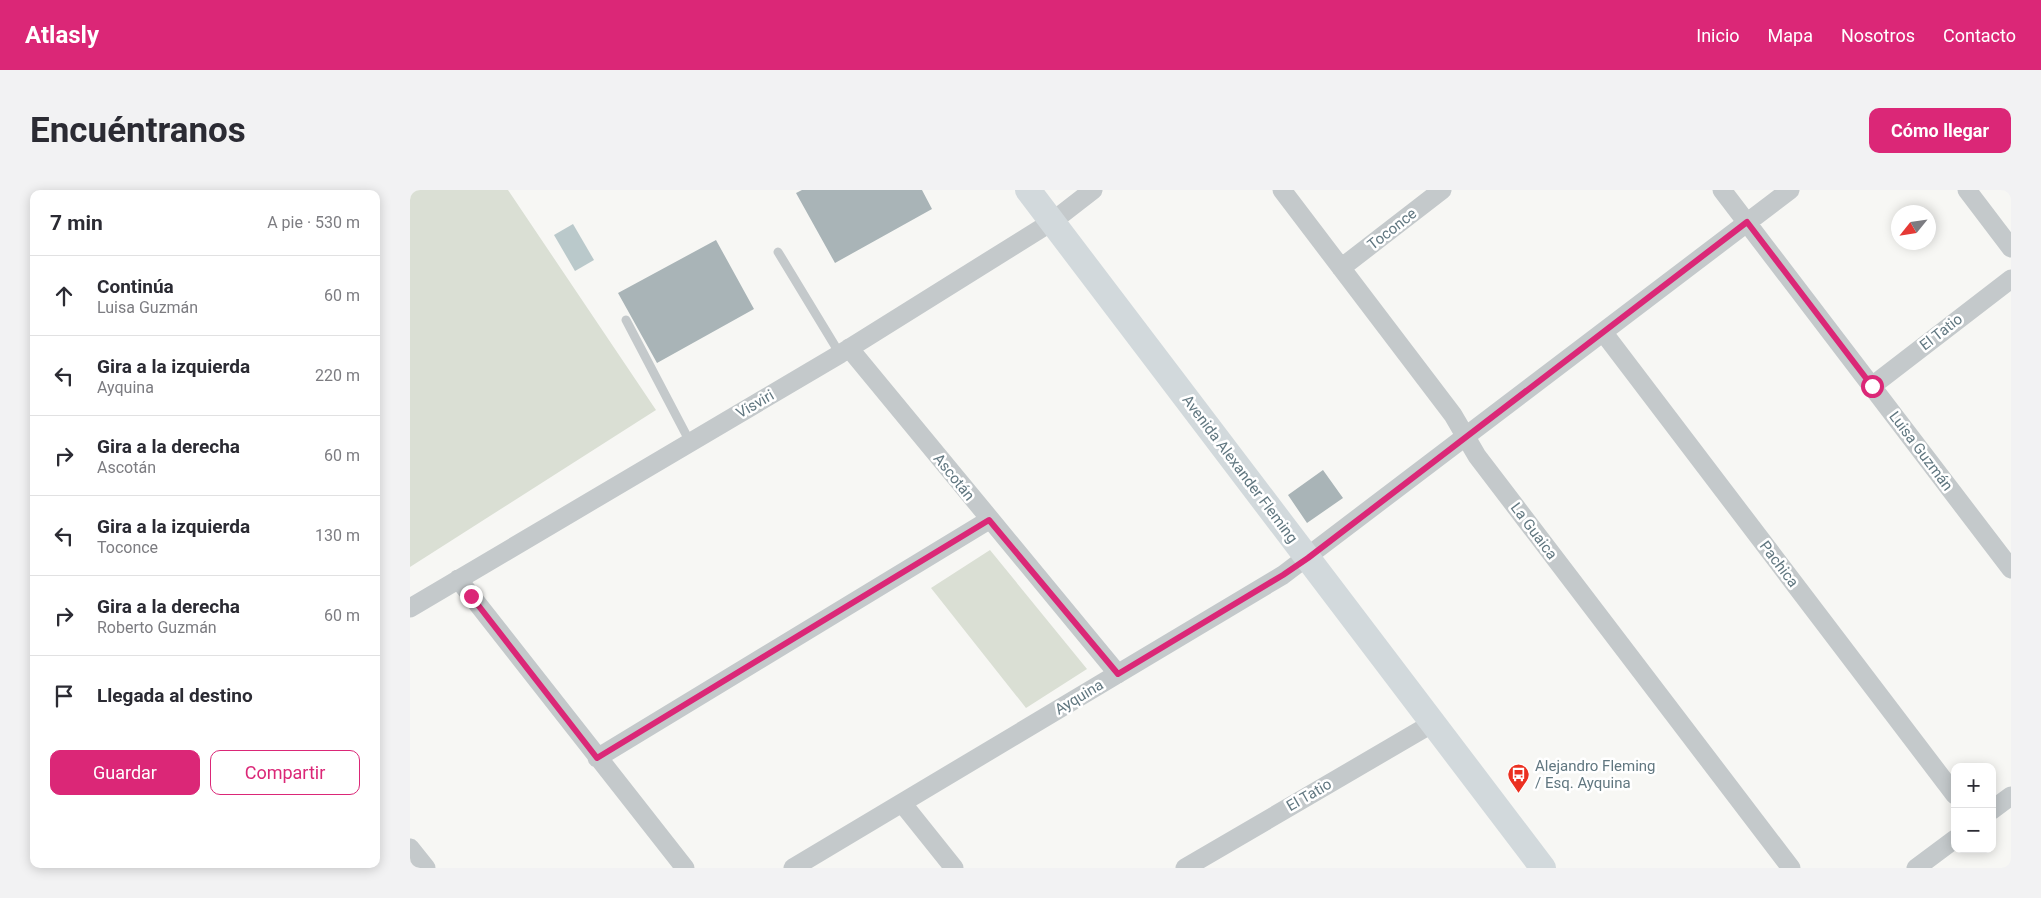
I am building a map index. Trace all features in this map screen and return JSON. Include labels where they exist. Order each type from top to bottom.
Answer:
[{"type":"main road","name":"Avenida Alexander Fleming","points":[[1028,190],[1543,868]]},
{"type":"street","name":"Visviri","points":[[410,608],[844,351],[1053,221],[1093,190]]},
{"type":"street","name":"La Guaica","points":[[1282,190],[1453,414],[1483,464],[1791,868]]},
{"type":"street","name":"Toconce","points":[[1341,268],[1442,190]]},
{"type":"street","name":"Luisa Guzmán","points":[[1722,190],[2011,568]]},
{"type":"street","name":"Ayquina","points":[[793,868],[1283,575],[1308,558],[1790,190]]},
{"type":"street","points":[[1967,190],[2011,248]]},
{"type":"street","name":"El Tatio","points":[[1872,386],[2011,279]]},
{"type":"street","name":"Pachica","points":[[1603,332],[1951,790]]},
{"type":"street","name":"Ascotán","points":[[844,351],[1118,674]]},
{"type":"street","points":[[597,758],[989,520]]},
{"type":"street","points":[[458,579],[684,868]]},
{"type":"street","name":"El Tatio","points":[[1185,868],[1433,723]]},
{"type":"street","points":[[1995,808],[2011,796]]},
{"type":"street","points":[[902,803],[954,868]]},
{"type":"street","points":[[1916,868],[1951,842]]},
{"type":"street","points":[[410,848],[420,866]]},
{"type":"lane","points":[[778,252],[844,351]]},
{"type":"lane","points":[[626,320],[690,442]]},
{"type":"shaded area","points":[[410,190],[508,190],[656,410],[410,567]]},
{"type":"shaded area","points":[[573,224],[594,260],[575,271],[554,235]]},
{"type":"shaded area","points":[[990,550],[1087,669],[1026,708],[931,588]]},
{"type":"building","points":[[802,190],[922,190],[932,209],[835,263],[796,193]]},
{"type":"building","points":[[716,240],[754,309],[657,363],[618,293]]},
{"type":"building","points":[[1323,470],[1343,498],[1307,523],[1288,495]]},
{"type":"place","name":"Alejandro Fleming / Esq. Ayquina","points":[[1519,794]]},
{"type":"route","points":[[471,596],[597,758],[989,520],[1118,674],[1308,558],[1747,222],[1872,386]]}]
